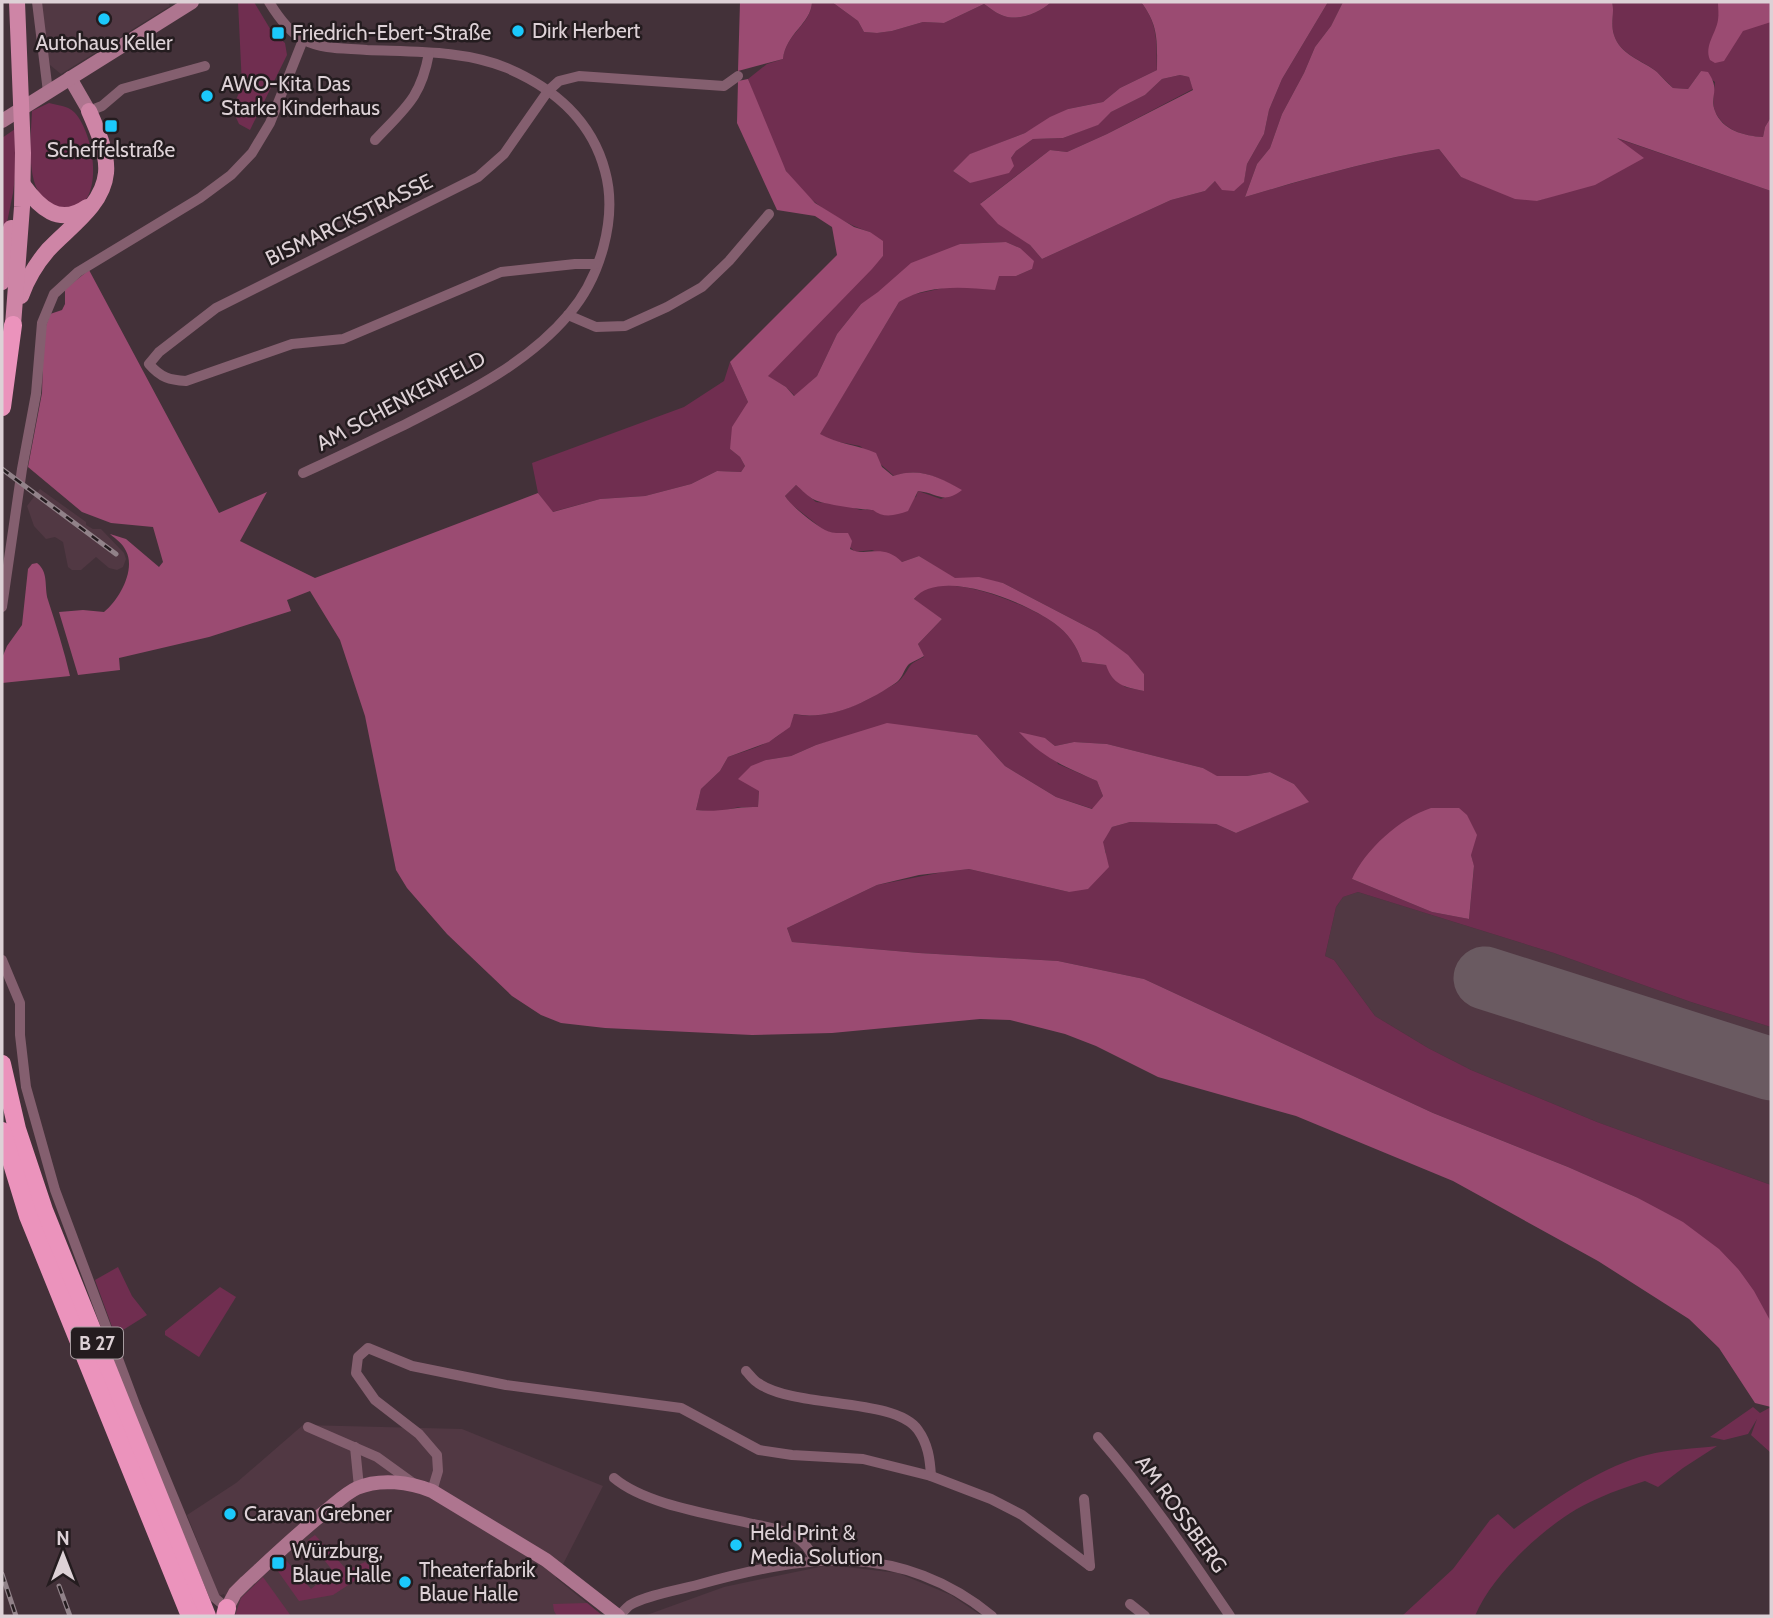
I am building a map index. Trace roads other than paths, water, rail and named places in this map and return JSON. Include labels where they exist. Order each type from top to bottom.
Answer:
[{"type":"highway","points":[[2,407],[13,326]]},
{"type":"highway","name":"B 27","points":[[2,1064],[17,1129],[44,1210],[207,1616]]},
{"type":"highway","name":"B 27","points":[[2,1131],[28,1216],[190,1616]]},
{"type":"main road","points":[[13,326],[23,185],[17,2]]},
{"type":"main road","points":[[13,326],[21,295],[35,265],[78,223],[102,189],[107,173],[100,140],[89,111]]},
{"type":"main road","points":[[23,185],[36,202],[57,214],[78,213],[92,204]]},
{"type":"main road","points":[[2,282],[12,225],[22,207]]},
{"type":"street","points":[[37,2],[48,92]]},
{"type":"street","points":[[2,121],[192,2]]},
{"type":"street","name":"AM SCHENKENFELD","points":[[269,2],[277,15],[303,40],[334,49],[455,54],[505,67],[538,83],[566,103],[581,121],[605,169],[608,183],[608,233],[581,298],[568,316],[529,352],[489,380],[424,415],[303,473]]},
{"type":"street","points":[[2,607],[30,430],[42,323],[54,294],[78,272],[200,198],[231,175],[252,153],[270,123],[303,40]]},
{"type":"street","points":[[375,140],[414,99],[424,79],[429,53]]},
{"type":"street","points":[[70,78],[89,111],[102,106],[122,89],[205,66]]},
{"type":"street","points":[[548,91],[559,80],[579,76],[724,86],[738,76]]},
{"type":"street","name":"BISMARCKSTRASSE","points":[[548,91],[503,154],[478,177],[216,308],[159,352],[149,364],[168,380],[186,381],[292,344],[343,339],[501,272],[596,264]]},
{"type":"street","points":[[568,316],[596,327],[625,326],[667,307],[702,287],[730,261],[769,214]]},
{"type":"street","points":[[2,960],[20,1003],[20,1035],[26,1087],[55,1190],[136,1407],[215,1598],[226,1612],[235,1593],[269,1560],[311,1523],[359,1487],[374,1484],[417,1485]]},
{"type":"street","points":[[432,1491],[438,1471],[437,1455],[419,1434],[374,1400],[356,1373],[358,1357],[368,1348],[412,1366],[506,1385],[681,1408],[759,1450],[792,1455],[863,1459],[931,1476],[991,1499],[1022,1515],[1090,1566],[1084,1499]]},
{"type":"street","points":[[746,1371],[758,1383],[794,1397],[870,1409],[908,1419],[918,1429],[929,1452],[931,1476]]},
{"type":"street","points":[[308,1427],[377,1457],[417,1485],[432,1491],[546,1560],[618,1616],[630,1605],[646,1599],[777,1566],[843,1560],[883,1564],[929,1576],[971,1599],[992,1616]]},
{"type":"street","name":"AM ROSSBERG","points":[[1098,1437],[1127,1469],[1230,1616]]},
{"type":"street","points":[[355,1447],[359,1487]]},
{"type":"street","points":[[614,1478],[628,1489],[687,1509],[785,1532],[803,1542],[814,1561]]},
{"type":"street","points":[[1130,1604],[1145,1616]]},
{"type":"railway","points":[[2,469],[116,554]]},
{"type":"railway","points":[[2,1574],[16,1616]]},
{"type":"railway","points":[[59,1586],[70,1616]]},
{"type":"place","name":"Autohaus Keller","points":[[104,19]]},
{"type":"place","name":"Dirk Herbert","points":[[518,31]]},
{"type":"place","name":"Friedrich-Ebert-Straße","points":[[278,33]]},
{"type":"place","name":"AWO-Kita Das Starke Kinderhaus","points":[[207,96]]},
{"type":"place","name":"Scheffelstraße","points":[[111,126]]},
{"type":"place","name":"Caravan Grebner","points":[[230,1514]]},
{"type":"place","name":"Held Print & Media Solution","points":[[736,1545]]},
{"type":"place","name":"Würzburg, Blaue Halle","points":[[278,1563]]},
{"type":"place","name":"Theaterfabrik Blaue Halle","points":[[405,1582]]}]
